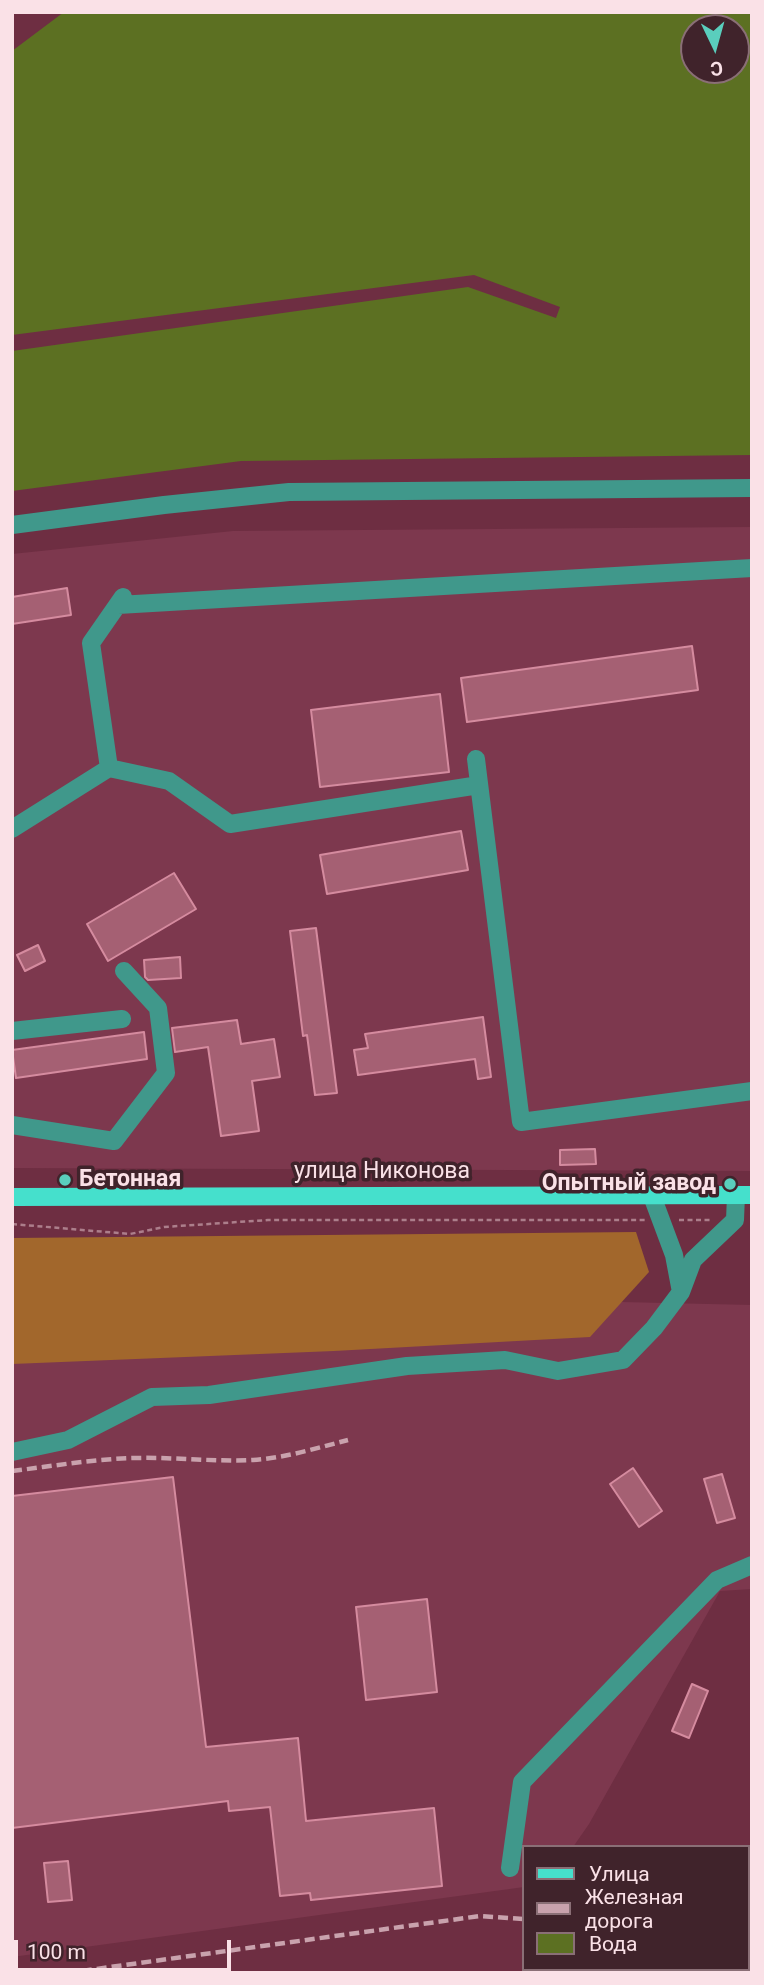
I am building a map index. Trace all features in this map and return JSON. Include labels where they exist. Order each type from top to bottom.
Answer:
[{"type":"main road","name":"улица Никонова","points":[[12,1197],[744,1195]]},
{"type":"street","points":[[12,525],[289,492],[752,488]]},
{"type":"street","points":[[109,768],[91,643],[121,601],[752,568]]},
{"type":"street","points":[[476,759],[521,1122],[752,1091]]},
{"type":"street","points":[[12,830],[109,768],[169,781],[230,824],[479,785]]},
{"type":"street","points":[[12,1125],[114,1141],[166,1073],[158,1008],[124,971]]},
{"type":"street","points":[[12,1031],[122,1019]]},
{"type":"street","points":[[12,1452],[68,1440],[152,1397],[209,1395],[407,1366],[505,1360],[558,1371],[622,1360],[654,1328],[681,1292],[693,1260],[735,1220],[744,1195]]},
{"type":"street","points":[[652,1196],[674,1255],[681,1292]]},
{"type":"street","points":[[510,1868],[522,1782],[718,1580],[752,1565]]},
{"type":"path","points":[[12,1224],[130,1234],[164,1227],[268,1220],[735,1220]]},
{"type":"shaded area","points":[[752,527],[752,1171],[12,1168],[12,554],[233,531]]},
{"type":"shaded area","points":[[636,1232],[649,1272],[590,1337],[12,1364],[12,1238]]},
{"type":"shaded area","points":[[12,1288],[752,1305],[752,1589],[720,1591],[589,1824],[574,1845],[522,1845],[522,1887],[12,1957]]},
{"type":"water","points":[[64,12],[752,12],[752,455],[241,461],[12,491],[12,351],[468,287],[556,318],[560,307],[474,275],[12,335],[12,51]]},
{"type":"building","points":[[67,588],[71,615],[12,624],[12,597]]},
{"type":"building","points":[[692,646],[698,690],[467,722],[461,678]]},
{"type":"building","points":[[440,694],[449,772],[320,787],[311,710]]},
{"type":"building","points":[[461,831],[468,870],[327,894],[320,855]]},
{"type":"building","points":[[174,873],[196,909],[108,961],[87,924]]},
{"type":"building","points":[[316,928],[337,1093],[315,1095],[307,1035],[303,1036],[290,931]]},
{"type":"building","points":[[38,945],[45,961],[25,971],[17,955]]},
{"type":"building","points":[[180,957],[181,978],[148,980],[145,977],[144,960]]},
{"type":"building","points":[[483,1017],[491,1077],[478,1079],[475,1059],[358,1075],[354,1050],[368,1048],[365,1034]]},
{"type":"building","points":[[237,1020],[241,1044],[274,1039],[280,1077],[252,1081],[259,1131],[221,1136],[208,1047],[175,1052],[172,1028]]},
{"type":"building","points":[[144,1032],[147,1059],[16,1078],[12,1050]]},
{"type":"building","points":[[595,1149],[596,1164],[560,1165],[560,1150]]},
{"type":"building","points":[[633,1468],[662,1511],[639,1527],[610,1484]]},
{"type":"building","points":[[722,1474],[735,1518],[717,1523],[704,1479]]},
{"type":"building","points":[[173,1477],[206,1747],[298,1738],[306,1821],[434,1808],[442,1886],[311,1900],[310,1893],[280,1896],[270,1807],[229,1811],[228,1801],[12,1828],[12,1496]]},
{"type":"building","points":[[427,1599],[437,1692],[366,1700],[356,1607]]},
{"type":"building","points":[[692,1684],[708,1691],[689,1738],[672,1731]]},
{"type":"building","points":[[68,1861],[72,1900],[48,1902],[44,1863]]},
{"type":"railway","points":[[12,1471],[120,1459],[265,1459],[348,1440]]},
{"type":"railway","points":[[67,1973],[480,1916],[522,1919]]},
{"type":"place","name":"Бетонная","points":[[65,1180]]},
{"type":"place","name":"Опытный завод","points":[[730,1184]]}]
